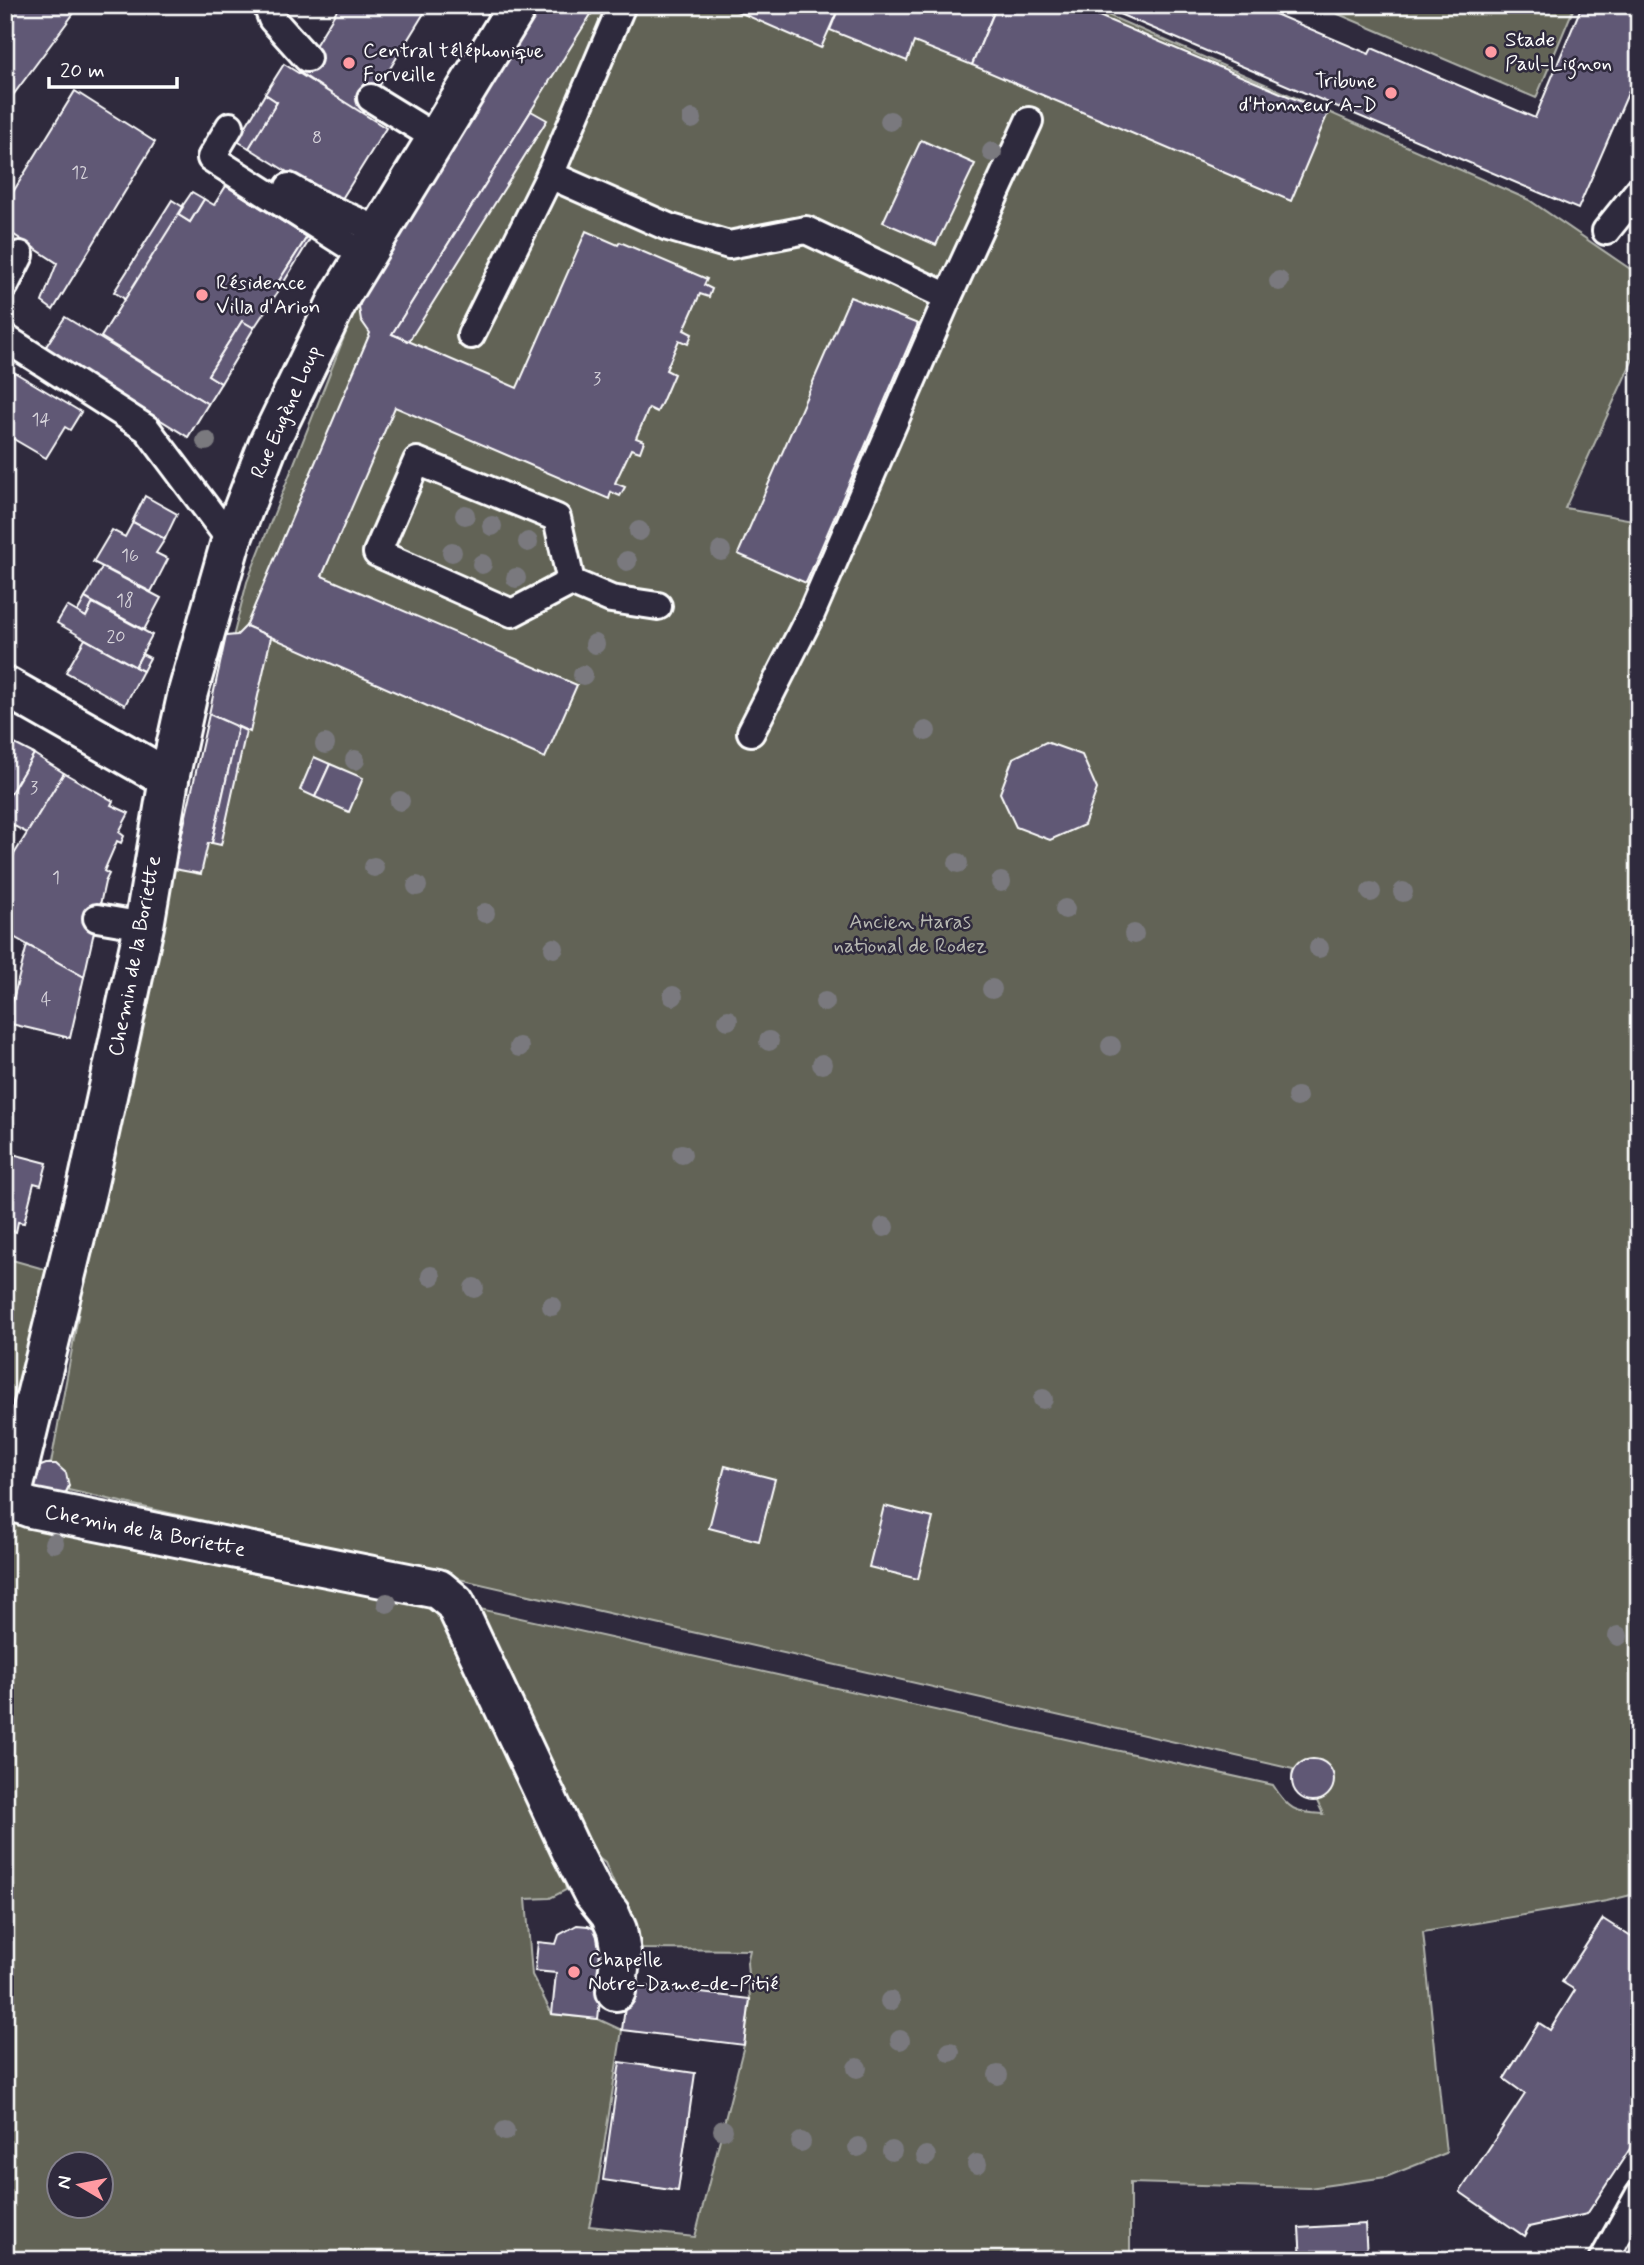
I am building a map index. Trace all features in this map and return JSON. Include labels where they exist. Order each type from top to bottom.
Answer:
[{"type":"street","name":"Rue Eugène Loup","points":[[169,779],[188,692],[231,541],[268,445],[339,298],[519,5]]},
{"type":"street","points":[[5,686],[169,779]]},
{"type":"street","name":"Chemin de la Boriette","points":[[169,779],[144,926],[87,1188],[13,1490],[15,1502],[438,1589],[455,1603],[570,1850],[593,1894],[610,1913],[617,1930],[621,1953],[615,1991]]},
{"type":"lane","points":[[267,5],[272,19],[307,58]]},
{"type":"lane","points":[[471,335],[551,175],[622,5]]},
{"type":"lane","points":[[371,99],[436,138]]},
{"type":"lane","points":[[751,732],[811,614],[948,297],[1029,121]]},
{"type":"lane","points":[[230,126],[211,158],[372,244]]},
{"type":"lane","points":[[551,175],[668,227],[729,246],[806,230],[948,297]]},
{"type":"lane","points":[[289,187],[319,204],[372,244]]},
{"type":"lane","points":[[1606,231],[1639,190]]},
{"type":"lane","points":[[5,285],[20,256]]},
{"type":"lane","points":[[5,338],[147,429],[231,541]]},
{"type":"lane","points":[[571,582],[557,519],[417,461],[377,553],[512,612],[571,582],[611,599],[658,606]]},
{"type":"lane","points":[[97,918],[144,926]]},
{"type":"lane","points":[[1603,2260],[1639,2195]]},
{"type":"green space","name":"Ancien Haras national de Rodez","points":[[541,5],[1085,5],[1529,200],[1639,275],[1639,346],[1565,508],[1639,521],[1639,1893],[1607,1901],[1423,1932],[1446,2153],[1386,2177],[1309,2188],[1130,2183],[1130,2260],[5,2260],[5,1520],[418,1599],[436,1611],[447,1624],[564,1876],[566,1890],[550,1898],[526,1899],[532,1975],[552,2014],[598,2019],[622,2030],[589,2226],[695,2237],[744,2045],[750,1999],[747,1963],[750,1950],[642,1949],[605,1863],[579,1843],[471,1607],[1273,1785],[1283,1800],[1293,1808],[1323,1814],[1317,1801],[1304,1799],[1296,1792],[1293,1769],[68,1490],[64,1496],[36,1468],[51,1463],[84,1284],[174,869],[247,582],[358,302]]},
{"type":"green space","name":"Stade Paul-Lignon","points":[[1317,5],[1575,5],[1536,98]]},
{"type":"green space","points":[[5,1258],[51,1271],[5,1451]]},
{"type":"building","points":[[5,5],[80,5],[5,106]]},
{"type":"building","name":"Central téléphonique Forveille","points":[[340,5],[429,5],[362,114],[299,72]]},
{"type":"building","points":[[542,5],[592,5],[595,8],[392,334],[517,388],[586,231],[618,245],[620,242],[707,279],[704,285],[712,289],[709,297],[700,294],[684,330],[692,334],[688,344],[679,340],[666,370],[674,374],[662,402],[657,412],[649,408],[636,438],[644,441],[640,452],[631,449],[615,483],[625,487],[620,496],[611,492],[609,499],[395,407],[322,576],[577,685],[545,758],[246,626],[370,333],[361,320],[359,308],[362,295]]},
{"type":"building","points":[[723,5],[840,5],[821,48]]},
{"type":"building","points":[[840,5],[997,5],[972,65],[914,42],[907,61],[830,30]]},
{"type":"building","points":[[997,5],[1073,5],[1328,113],[1291,201],[972,65]]},
{"type":"building","name":"Tribune d'Honneur A-D","points":[[1098,5],[1254,5],[1369,54],[1372,48],[1535,118],[1582,5],[1639,5],[1639,68],[1578,209]]},
{"type":"building","points":[[284,64],[386,128],[340,202],[280,195],[292,175],[249,148],[277,102],[265,94]]},
{"type":"building","points":[[75,91],[155,142],[53,310],[42,302],[57,263],[5,229],[5,205]]},
{"type":"building","points":[[265,94],[277,102],[249,148],[237,141]]},
{"type":"building","points":[[531,111],[547,120],[409,341],[392,334]]},
{"type":"building","points":[[921,140],[975,164],[936,245],[883,222]]},
{"type":"building","name":"Résidence Villa d'Arion","points":[[226,186],[307,237],[275,287],[279,290],[254,328],[242,321],[208,375],[221,383],[208,404],[101,337],[177,214],[190,222],[204,199],[214,205]]},
{"type":"building","points":[[192,192],[204,199],[190,222],[177,214]]},
{"type":"building","points":[[172,200],[183,207],[125,299],[114,292]]},
{"type":"building","points":[[307,237],[310,239],[279,290],[275,287]]},
{"type":"building","points":[[850,297],[918,324],[806,583],[738,554]]},
{"type":"building","points":[[65,317],[208,404],[188,437],[45,348]]},
{"type":"building","points":[[242,321],[254,328],[221,383],[208,375]]},
{"type":"building","points":[[14,372],[81,412],[70,430],[65,427],[46,458],[5,434],[5,386]]},
{"type":"building","points":[[145,496],[177,514],[165,539],[132,522]]},
{"type":"building","points":[[133,522],[165,539],[156,553],[168,559],[151,592],[93,562],[112,530],[125,537]]},
{"type":"building","points":[[102,567],[161,598],[144,630],[85,598]]},
{"type":"building","points":[[85,598],[93,603],[86,617],[77,612]]},
{"type":"building","points":[[93,603],[152,635],[135,667],[57,623],[67,606],[86,617]]},
{"type":"building","points":[[246,626],[271,637],[250,732],[209,714],[226,636],[237,635]]},
{"type":"building","points":[[85,639],[143,671],[125,705],[66,672]]},
{"type":"building","points":[[142,654],[150,658],[143,671],[135,667]]},
{"type":"building","points":[[209,714],[238,727],[212,843],[208,843],[201,874],[174,869]]},
{"type":"building","points":[[238,727],[246,731],[221,845],[212,843]]},
{"type":"building","points":[[5,739],[34,754],[5,803]]},
{"type":"building","points":[[1046,742],[1082,755],[1097,789],[1084,825],[1050,840],[1016,827],[1000,793],[1013,758]]},
{"type":"building","points":[[34,754],[64,773],[27,833],[5,821],[5,803]]},
{"type":"building","points":[[314,757],[330,764],[315,797],[300,790]]},
{"type":"building","points":[[330,764],[363,778],[349,812],[315,797]]},
{"type":"building","points":[[64,773],[113,801],[111,805],[129,813],[119,832],[124,836],[121,843],[117,841],[104,871],[109,874],[84,977],[5,932],[5,869]]},
{"type":"building","points":[[27,945],[84,977],[70,1038],[7,1023]]},
{"type":"building","points":[[5,1152],[47,1163],[41,1185],[34,1183],[24,1223],[18,1222],[16,1232],[5,1229]]},
{"type":"building","points":[[56,1464],[66,1473],[69,1486],[64,1496],[30,1491],[36,1468]]},
{"type":"building","points":[[725,1466],[775,1479],[759,1541],[709,1528]]},
{"type":"building","points":[[884,1506],[933,1518],[918,1579],[869,1567]]},
{"type":"building","points":[[1313,1759],[1328,1765],[1334,1780],[1328,1795],[1313,1801],[1298,1795],[1292,1780],[1298,1765]]},
{"type":"building","points":[[1603,1919],[1639,1942],[1639,2135],[1587,2214],[1529,2227],[1524,2236],[1460,2192],[1525,2094],[1504,2079],[1539,2023],[1550,2030],[1575,1990],[1562,1982]]},
{"type":"building","name":"Chapelle Notre-Dame-de-Pitié","points":[[577,1925],[599,1931],[606,1946],[598,2019],[552,2014],[556,1973],[535,1971],[538,1942],[556,1944],[559,1935]]},
{"type":"building","points":[[628,1984],[750,1999],[744,2045],[622,2030]]},
{"type":"building","points":[[620,2062],[695,2073],[678,2191],[603,2180]]},
{"type":"building","points":[[1365,2224],[1367,2257],[1449,2252],[1449,2260],[1301,2260],[1299,2228]]},
{"type":"place","name":"Stade Paul-Lignon","points":[[1491,52]]},
{"type":"place","name":"Central téléphonique Forveille","points":[[349,63]]},
{"type":"place","name":"Tribune d'Honneur A-D","points":[[1391,93]]},
{"type":"place","name":"Résidence Villa d'Arion","points":[[202,295]]},
{"type":"place","name":"Chapelle Notre-Dame-de-Pitié","points":[[574,1972]]}]
